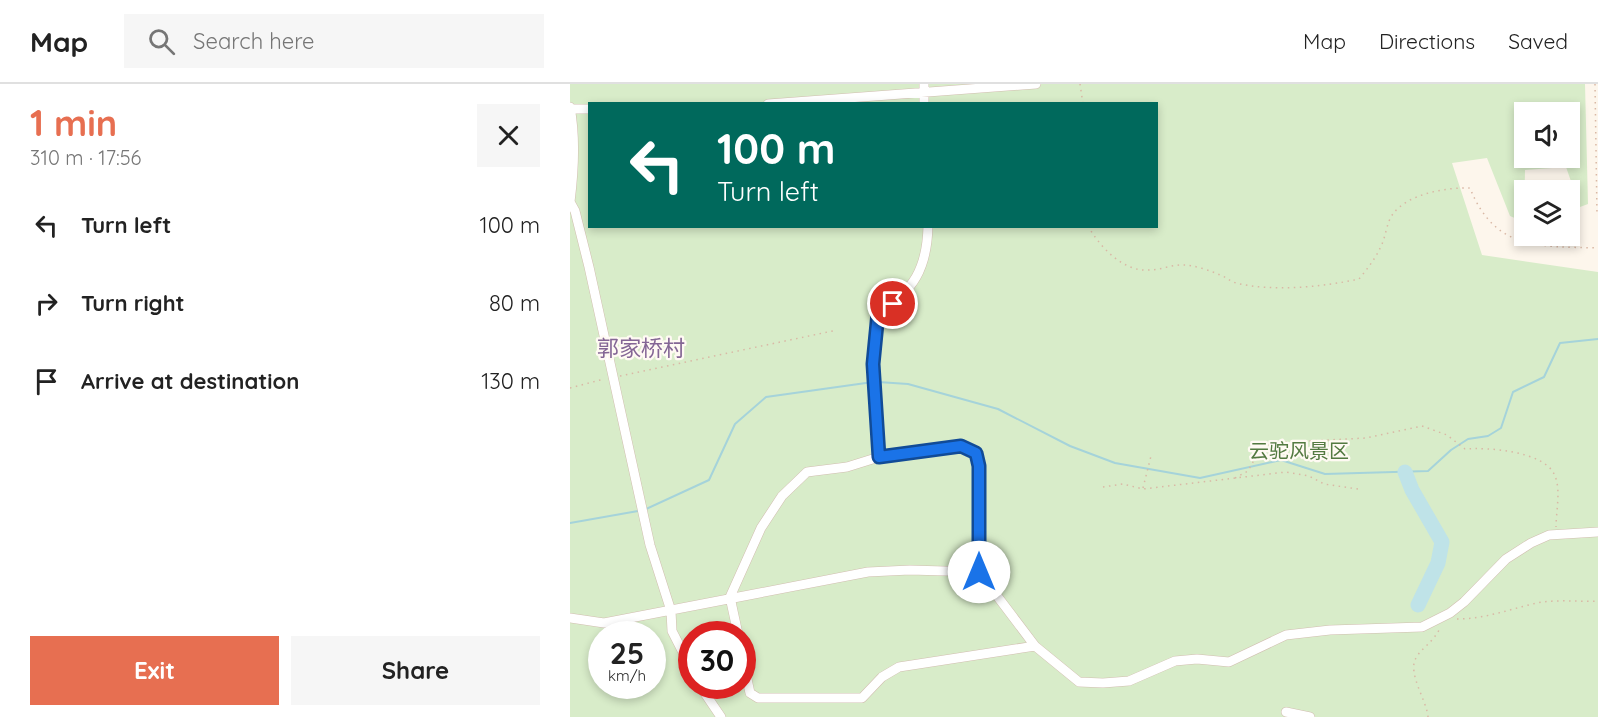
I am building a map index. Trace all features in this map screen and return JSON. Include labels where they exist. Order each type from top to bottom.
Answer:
[{"type":"street","points":[[788,102],[924,88],[1036,84]]},
{"type":"street","points":[[588,109],[570,108],[573,124],[574,170],[570,202],[575,211],[586,256],[643,516],[671,611],[672,631],[678,643]]},
{"type":"street","points":[[879,457],[873,364],[878,313],[893,304],[919,276],[927,248],[928,228]]},
{"type":"street","points":[[735,621],[730,597],[761,528],[782,496],[807,472],[847,467],[879,457],[961,446],[976,453],[979,466],[979,572],[1035,646],[1079,682],[1129,681],[1175,661],[1197,658],[1229,662],[1286,635],[1330,630],[1422,627],[1450,613],[1506,559],[1531,543],[1556,534],[1598,532]]},
{"type":"street","points":[[570,618],[603,622],[868,572],[910,570],[979,572]]},
{"type":"street","points":[[756,697],[862,698],[882,677],[899,667],[1035,646]]},
{"type":"street","points":[[708,699],[720,717]]},
{"type":"street","points":[[1286,712],[1310,717]]},
{"type":"path","points":[[1080,84],[1083,102]]},
{"type":"path","points":[[1595,84],[1597,214]]},
{"type":"path","points":[[1089,228],[1099,242],[1119,261],[1147,271],[1186,265],[1211,271],[1231,282],[1244,285],[1313,287],[1359,279],[1381,247],[1392,214],[1403,204],[1434,190],[1453,187],[1470,188],[1477,206],[1493,227],[1512,240],[1533,244],[1598,248]]},
{"type":"path","points":[[570,388],[612,377],[837,330]]},
{"type":"path","points":[[1235,478],[1248,471],[1270,443],[1356,439],[1422,426],[1447,435],[1465,449],[1478,448],[1525,455],[1550,468],[1555,474],[1556,482],[1556,534]]},
{"type":"path","points":[[1143,489],[1151,456]]},
{"type":"path","points":[[1102,487],[1123,484],[1143,489],[1296,472],[1324,484],[1358,489]]},
{"type":"path","points":[[1450,613],[1455,619],[1462,619],[1498,614],[1559,600],[1598,601]]},
{"type":"path","points":[[1428,717],[1428,710],[1418,688],[1413,667],[1416,658],[1432,642],[1441,627],[1437,619]]},
{"type":"green space","name":"云驼风景区","points":[[570,84],[1585,84],[1588,204],[1580,207],[1580,180],[1571,180],[1566,168],[1580,168],[1580,102],[1514,102],[1514,168],[1552,168],[1525,170],[1525,180],[1514,180],[1514,218],[1510,216],[1487,158],[1452,163],[1482,255],[1598,272],[1598,717],[570,717]]},
{"type":"waterway","points":[[878,382],[908,384],[998,409],[1070,446],[1115,463],[1200,478],[1281,460],[1325,474],[1428,471],[1451,450],[1468,439],[1488,436],[1501,428],[1513,392],[1544,377],[1560,343],[1598,339]]},
{"type":"waterway","points":[[644,510],[709,480],[735,424],[766,397],[873,382]]},
{"type":"waterway","points":[[1405,472],[1412,490],[1442,542],[1438,563],[1418,605]]},
{"type":"waterway","points":[[570,523],[638,511]]},
{"type":"district","name":"郭家桥村","points":[[641,348]]},
{"type":"route","points":[[893,304],[878,313],[873,364],[879,457],[961,446],[976,453],[979,466],[979,572]]}]
